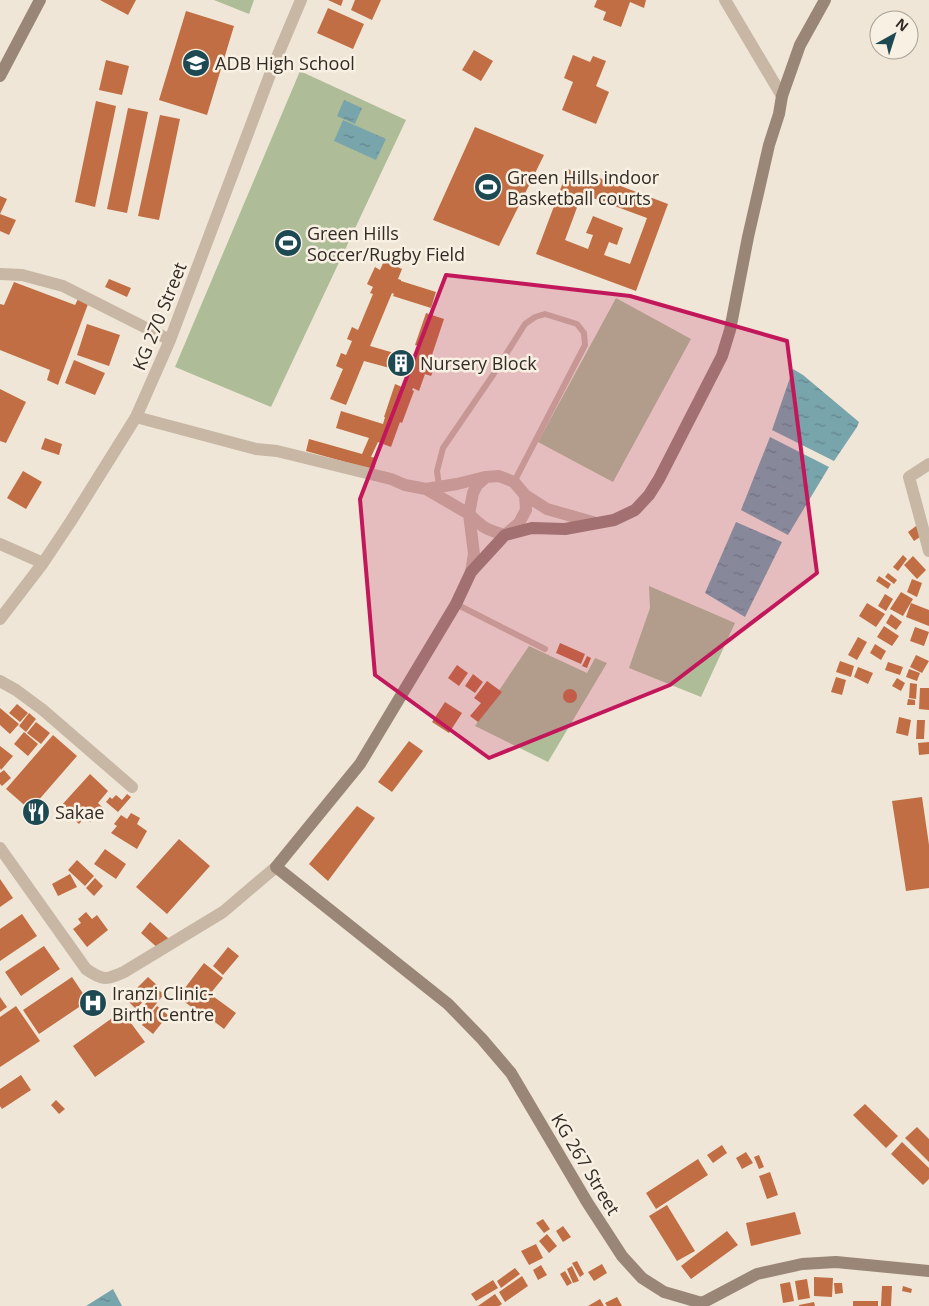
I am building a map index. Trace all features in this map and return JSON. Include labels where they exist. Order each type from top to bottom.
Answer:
[{"type":"street","points":[[0,76],[40,0]]},
{"type":"street","name":"KG 270 Street","points":[[0,619],[43,563],[71,522],[136,417],[170,340],[300,0]]},
{"type":"street","points":[[725,0],[782,96]]},
{"type":"street","points":[[432,488],[488,530],[505,534],[532,528],[565,528],[614,520],[635,510],[649,495],[722,356],[730,330],[760,181],[779,114],[782,96],[800,45],[825,0]]},
{"type":"street","points":[[0,274],[22,275],[63,286],[170,340]]},
{"type":"street","points":[[136,417],[256,449],[277,451],[391,479],[405,485],[432,488],[499,476],[514,482],[525,495],[547,509],[596,522]]},
{"type":"street","points":[[929,464],[909,477],[929,552]]},
{"type":"street","points":[[0,848],[86,969],[97,977],[109,978],[124,972],[223,912],[276,867],[360,764],[456,604],[471,572],[474,554],[469,514],[473,493],[486,477]]},
{"type":"street","points":[[471,572],[505,534],[519,523],[526,510],[525,495]]},
{"type":"street","points":[[0,544],[43,563]]},
{"type":"street","points":[[0,681],[43,710],[132,787]]},
{"type":"street","name":"KG 267 Street","points":[[276,867],[448,1004],[482,1039],[511,1073],[587,1202],[622,1256],[642,1278],[664,1292],[702,1303],[757,1274],[802,1264],[836,1262],[929,1271]]},
{"type":"lane","points":[[432,488],[443,448],[493,376],[525,324],[535,317],[545,314],[576,324],[584,333],[585,345],[514,482]]},
{"type":"lane","points":[[456,604],[545,649]]},
{"type":"highlighted area","points":[[446,275],[630,296],[787,341],[817,573],[670,685],[489,758],[375,675],[360,499]]},
{"type":"green space","points":[[214,0],[254,0],[249,14]]},
{"type":"green space","name":"Green Hills Soccer/Rugby Field","points":[[300,71],[406,120],[271,407],[175,367]]},
{"type":"green space","points":[[616,298],[691,339],[613,482],[538,442]]},
{"type":"green space","points":[[649,586],[735,623],[701,697],[629,668],[650,608]]},
{"type":"green space","points":[[529,646],[587,673],[595,658],[607,663],[548,762],[475,726]]},
{"type":"water","points":[[344,100],[362,108],[355,124],[337,116]]},
{"type":"water","points":[[343,120],[386,139],[376,160],[334,141]]},
{"type":"water","points":[[793,369],[803,375],[859,422],[834,461],[772,430]]},
{"type":"water","points":[[770,437],[829,467],[788,535],[741,510]]},
{"type":"water","points":[[736,522],[782,542],[745,617],[705,593]]},
{"type":"water","points":[[113,1289],[122,1306],[86,1306]]},
{"type":"building","points":[[100,0],[136,0],[128,15]]},
{"type":"building","points":[[328,0],[343,0],[341,6]]},
{"type":"building","points":[[355,0],[381,0],[372,20],[351,10]]},
{"type":"building","points":[[597,0],[646,0],[644,8],[630,2],[621,27],[603,20],[606,12],[594,7]]},
{"type":"building","points":[[328,8],[364,24],[353,49],[317,33]]},
{"type":"building","name":"ADB High School","points":[[186,11],[234,26],[207,115],[159,100]]},
{"type":"building","points":[[474,50],[493,61],[481,81],[462,70]]},
{"type":"building","points":[[573,55],[590,62],[593,56],[606,61],[596,86],[609,92],[596,124],[562,110],[573,82],[564,78]]},
{"type":"building","points":[[106,60],[129,66],[122,95],[99,90]]},
{"type":"building","points":[[96,101],[116,106],[95,207],[75,202]]},
{"type":"building","points":[[128,108],[148,112],[127,213],[107,209]]},
{"type":"building","points":[[160,115],[180,119],[159,220],[138,216]]},
{"type":"building","name":"Green Hills indoor Basketball courts","points":[[475,127],[544,155],[499,246],[433,220]]},
{"type":"building","points":[[568,169],[589,177],[589,174],[668,204],[636,291],[536,254]],"holes":[[[582,194],[647,218],[630,264],[604,255],[609,242],[617,245],[623,228],[593,216],[586,233],[593,235],[588,249],[565,240]]]},
{"type":"building","points":[[0,196],[7,199],[0,214]]},
{"type":"building","points":[[0,214],[16,220],[9,235],[0,231]]},
{"type":"building","name":"Nursery Block","points":[[384,261],[402,269],[398,279],[401,281],[436,292],[431,308],[393,296],[394,294],[392,293],[370,346],[415,359],[419,346],[415,345],[426,313],[444,319],[428,367],[434,369],[431,376],[425,374],[419,391],[413,388],[412,390],[414,391],[391,447],[378,442],[371,457],[377,458],[374,470],[306,451],[309,439],[362,454],[369,438],[336,428],[341,411],[383,424],[395,384],[402,387],[408,373],[364,361],[346,405],[330,399],[343,369],[336,366],[341,353],[346,355],[352,341],[347,339],[352,327],[358,330],[373,294],[370,293],[373,287],[367,284],[375,267],[380,270]]},
{"type":"building","points":[[109,279],[131,288],[127,297],[105,287]]},
{"type":"building","points":[[14,282],[75,305],[78,299],[88,304],[58,385],[47,380],[50,370],[0,350],[0,304],[4,305]]},
{"type":"building","points":[[87,324],[120,335],[109,366],[77,355]]},
{"type":"building","points":[[74,360],[105,373],[95,395],[65,383]]},
{"type":"building","points":[[0,389],[26,402],[6,443],[0,441]]},
{"type":"building","points":[[45,438],[62,444],[59,455],[41,449]]},
{"type":"building","points":[[23,471],[42,482],[26,509],[7,498]]},
{"type":"building","points":[[916,526],[923,535],[914,541],[908,532]]},
{"type":"building","points":[[903,555],[907,559],[898,571],[893,567]]},
{"type":"building","points":[[913,556],[926,570],[917,579],[904,565]]},
{"type":"building","points":[[888,573],[897,580],[894,584],[885,577]]},
{"type":"building","points":[[879,576],[891,584],[888,589],[876,581]]},
{"type":"building","points":[[912,579],[922,583],[917,597],[907,592]]},
{"type":"building","points":[[901,592],[913,599],[903,616],[890,609]]},
{"type":"building","points":[[885,594],[893,599],[886,611],[878,606]]},
{"type":"building","points":[[867,603],[885,614],[876,627],[859,616]]},
{"type":"building","points":[[911,603],[929,610],[929,626],[906,617]]},
{"type":"building","points":[[891,614],[902,622],[896,630],[886,623]]},
{"type":"building","points":[[884,626],[899,636],[892,646],[877,637]]},
{"type":"building","points":[[915,627],[929,632],[924,646],[910,641]]},
{"type":"building","points":[[858,637],[867,642],[857,660],[848,655]]},
{"type":"building","points":[[560,643],[585,654],[581,664],[556,653]]},
{"type":"building","points":[[875,644],[886,651],[881,660],[870,653]]},
{"type":"building","points":[[916,655],[929,661],[922,673],[910,667]]},
{"type":"building","points":[[587,656],[591,658],[587,668],[582,666]]},
{"type":"building","points":[[840,661],[854,666],[851,677],[836,672]]},
{"type":"building","points":[[888,662],[903,667],[900,675],[885,670]]},
{"type":"building","points":[[457,665],[468,673],[459,686],[448,678]]},
{"type":"building","points":[[858,667],[873,673],[868,684],[854,677]]},
{"type":"building","points":[[909,669],[920,673],[917,681],[906,677]]},
{"type":"building","points":[[473,674],[483,682],[475,693],[465,686]]},
{"type":"building","points":[[836,677],[846,680],[842,695],[831,692]]},
{"type":"building","points":[[897,678],[905,683],[901,691],[892,686]]},
{"type":"building","points":[[487,681],[502,692],[478,722],[470,716],[481,703],[474,698]]},
{"type":"building","points":[[910,683],[917,684],[916,699],[909,698]]},
{"type":"building","points":[[920,688],[929,688],[929,710],[919,709]]},
{"type":"building","points":[[567,689],[573,689],[577,696],[573,703],[567,703],[563,699],[563,693]]},
{"type":"building","points":[[908,699],[915,700],[915,705],[907,705]]},
{"type":"building","points":[[445,702],[462,713],[449,733],[432,722]]},
{"type":"building","points":[[17,704],[28,713],[20,722],[9,713]]},
{"type":"building","points":[[0,708],[19,724],[10,734],[0,725]]},
{"type":"building","points":[[29,713],[36,719],[26,732],[19,726]]},
{"type":"building","points":[[899,717],[911,720],[908,736],[896,733]]},
{"type":"building","points":[[917,720],[925,720],[924,739],[916,739]]},
{"type":"building","points":[[36,722],[50,733],[41,744],[27,733]]},
{"type":"building","points":[[24,732],[38,744],[28,756],[14,744]]},
{"type":"building","points":[[53,735],[77,756],[30,810],[6,789]]},
{"type":"building","points":[[409,741],[423,751],[392,792],[378,782]]},
{"type":"building","points":[[929,742],[929,754],[919,755],[918,743]]},
{"type":"building","points":[[0,746],[13,756],[1,770],[0,768]]},
{"type":"building","points":[[4,770],[11,778],[2,786],[0,784],[0,773]]},
{"type":"building","points":[[90,774],[108,791],[98,803],[103,808],[90,822],[85,817],[79,824],[60,807]]},
{"type":"building","points":[[127,794],[131,797],[118,812],[106,802],[110,797],[112,799],[116,795],[122,800]]},
{"type":"building","points":[[922,797],[929,845],[929,888],[906,891],[892,801]]},
{"type":"building","points":[[357,806],[375,818],[328,881],[309,864]]},
{"type":"building","points":[[131,813],[140,818],[137,824],[147,831],[137,849],[111,833],[117,826],[114,824],[121,815],[127,819]]},
{"type":"building","points":[[179,839],[210,866],[167,914],[136,887]]},
{"type":"building","points":[[105,849],[126,864],[116,879],[94,864]]},
{"type":"building","points":[[77,860],[94,876],[85,886],[68,870]]},
{"type":"building","points":[[70,874],[77,887],[58,896],[52,884]]},
{"type":"building","points":[[95,878],[103,886],[94,896],[86,888]]},
{"type":"building","points":[[0,879],[13,898],[0,907]]},
{"type":"building","points":[[86,912],[92,919],[97,915],[108,930],[87,947],[73,929],[81,923],[78,919]]},
{"type":"building","points":[[22,914],[37,936],[0,961],[0,929]]},
{"type":"building","points":[[150,922],[169,939],[160,950],[141,933]]},
{"type":"building","points":[[44,946],[60,969],[21,996],[5,972]]},
{"type":"building","points":[[228,947],[239,956],[223,975],[213,966]]},
{"type":"building","points":[[204,963],[223,978],[210,994],[236,1013],[224,1029],[178,997]]},
{"type":"building","points":[[72,977],[88,1001],[39,1034],[23,1010]]},
{"type":"building","points":[[148,977],[158,986],[136,1009],[126,999]]},
{"type":"building","points":[[157,989],[164,994],[142,1022],[135,1017]]},
{"type":"building","points":[[0,997],[7,1007],[0,1012]]},
{"type":"building","points":[[16,1006],[40,1041],[0,1067],[0,1017]]},
{"type":"building","points":[[157,1006],[168,1015],[153,1034],[142,1025]]},
{"type":"building","points":[[122,1011],[145,1042],[95,1077],[73,1046]]},
{"type":"building","points":[[21,1075],[31,1090],[2,1109],[0,1106],[0,1089]]},
{"type":"building","points":[[56,1100],[65,1109],[59,1114],[51,1105]]},
{"type":"building","points":[[865,1104],[898,1136],[886,1148],[853,1115]]},
{"type":"building","points":[[917,1127],[929,1139],[929,1162],[905,1138]]},
{"type":"building","points":[[902,1142],[929,1168],[929,1179],[923,1185],[891,1154]]},
{"type":"building","points":[[722,1145],[727,1153],[713,1163],[707,1155]]},
{"type":"building","points":[[746,1152],[753,1163],[742,1169],[736,1158]]},
{"type":"building","points":[[759,1155],[764,1167],[759,1169],[754,1157]]},
{"type":"building","points":[[698,1159],[708,1175],[656,1209],[646,1193]]},
{"type":"building","points":[[770,1172],[778,1195],[767,1199],[759,1176]]},
{"type":"building","points":[[667,1205],[695,1251],[677,1261],[649,1216]]},
{"type":"building","points":[[795,1212],[801,1234],[751,1246],[746,1223]]},
{"type":"building","points":[[543,1219],[550,1229],[544,1233],[536,1223]]},
{"type":"building","points":[[563,1226],[571,1237],[563,1242],[556,1231]]},
{"type":"building","points":[[727,1231],[738,1245],[691,1279],[681,1266]]},
{"type":"building","points":[[547,1234],[557,1246],[549,1253],[539,1241]]},
{"type":"building","points":[[536,1244],[543,1258],[529,1265],[521,1251]]},
{"type":"building","points":[[577,1261],[584,1274],[580,1277],[572,1263]]},
{"type":"building","points":[[602,1264],[607,1273],[594,1281],[588,1272]]},
{"type":"building","points":[[541,1265],[547,1275],[538,1280],[533,1270]]},
{"type":"building","points":[[572,1266],[579,1281],[573,1283],[567,1269]]},
{"type":"building","points":[[515,1268],[520,1274],[501,1288],[497,1281]]},
{"type":"building","points":[[565,1271],[572,1283],[567,1286],[560,1274]]},
{"type":"building","points":[[522,1276],[528,1286],[505,1302],[499,1292]]},
{"type":"building","points":[[814,1277],[833,1278],[832,1297],[814,1296]]},
{"type":"building","points":[[807,1279],[810,1298],[798,1300],[795,1281]]},
{"type":"building","points":[[493,1280],[498,1288],[476,1301],[471,1294]]},
{"type":"building","points":[[790,1282],[794,1301],[783,1303],[780,1284]]},
{"type":"building","points":[[834,1283],[842,1283],[843,1293],[835,1294]]},
{"type":"building","points":[[882,1286],[892,1286],[891,1306],[881,1306]]},
{"type":"building","points":[[903,1286],[912,1289],[911,1293],[902,1291]]},
{"type":"building","points":[[495,1294],[502,1304],[499,1306],[478,1306]]},
{"type":"building","points":[[617,1297],[622,1306],[607,1306],[605,1303]]},
{"type":"building","points":[[600,1299],[604,1306],[588,1306]]},
{"type":"building","points":[[853,1301],[878,1301],[878,1306],[853,1306]]},
{"type":"building","points":[[814,1302],[815,1306],[799,1306],[799,1305]]},
{"type":"place","name":"ADB High School","points":[[196,63]]},
{"type":"place","name":"Green Hills indoor Basketball courts","points":[[488,187]]},
{"type":"place","name":"Green Hills Soccer/Rugby Field","points":[[288,243]]},
{"type":"place","name":"Nursery Block","points":[[401,363]]},
{"type":"place","name":"Sakae","points":[[36,812]]},
{"type":"place","name":"Iranzi Clinic- Birth Centre","points":[[93,1003]]}]
